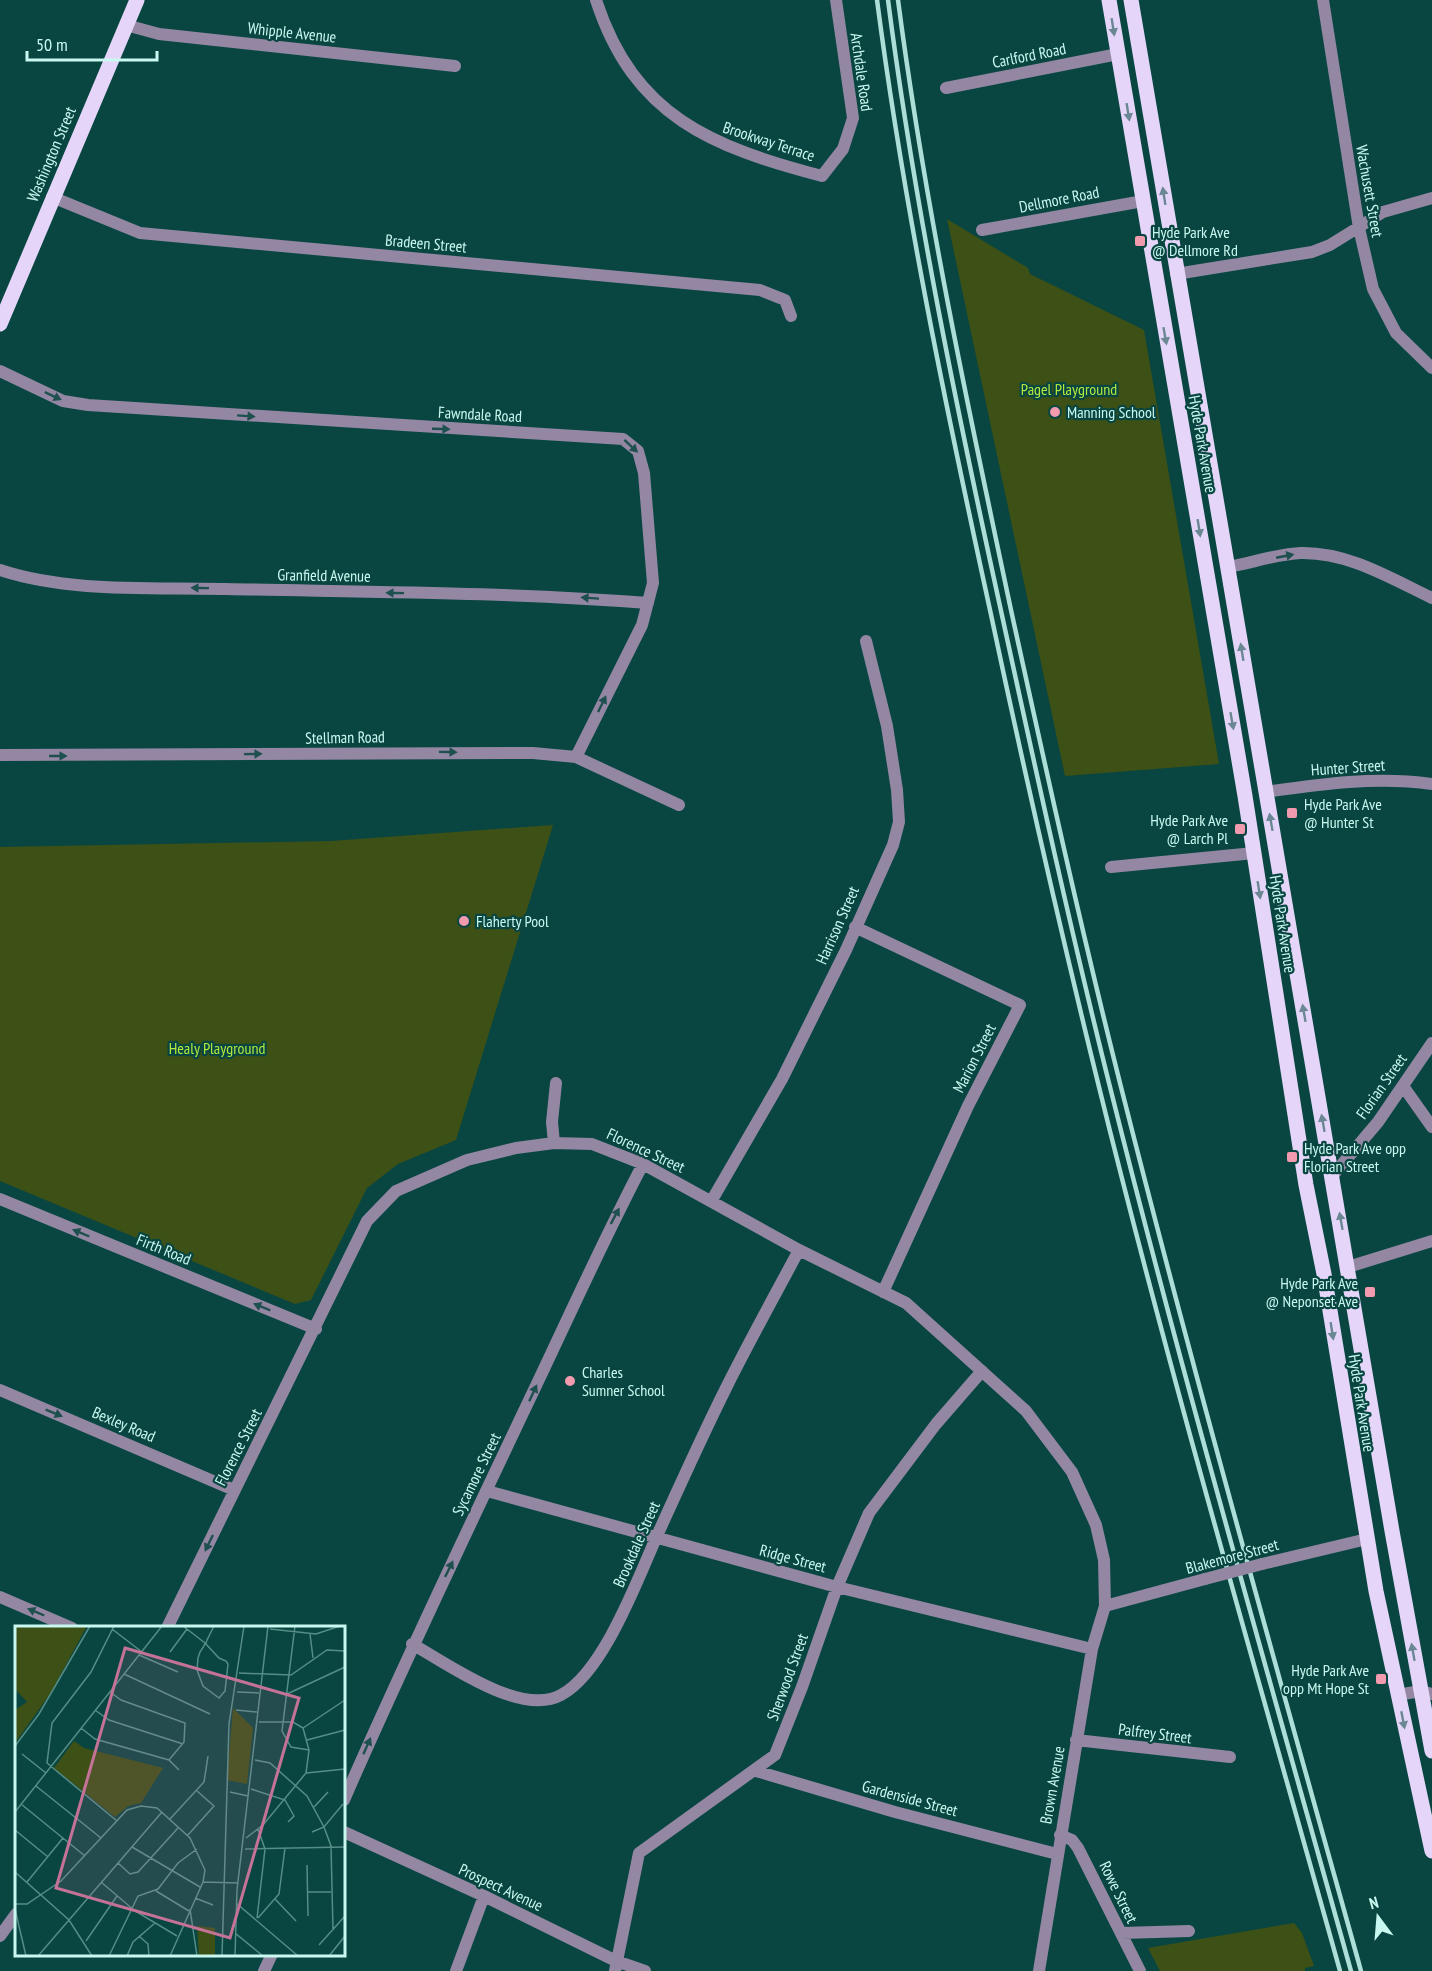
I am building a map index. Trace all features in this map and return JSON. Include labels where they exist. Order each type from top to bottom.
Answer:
[{"type":"main road","name":"Washington Street","points":[[0,324],[137,0]]},
{"type":"main road","name":"Hyde Park Avenue","points":[[1109,0],[1245,796],[1288,1075],[1367,1539],[1388,1654],[1432,1851]]},
{"type":"main road","name":"Hyde Park Avenue","points":[[1131,0],[1392,1531],[1426,1692],[1432,1751]]},
{"type":"main road","points":[[1118,54],[1138,50]]},
{"type":"main road","points":[[1155,279],[1176,274]]},
{"type":"main road","points":[[1207,572],[1228,567]]},
{"type":"main road","points":[[1245,796],[1265,792]]},
{"type":"main road","points":[[1254,853],[1276,851]]},
{"type":"main road","points":[[1288,1075],[1314,1070]]},
{"type":"main road","points":[[1367,1539],[1392,1531]]},
{"type":"street","name":"Brookway Terrace","points":[[596,0],[607,30],[627,66],[654,98],[680,120],[712,140],[741,153],[822,176]]},
{"type":"street","name":"Archdale Road","points":[[822,176],[843,149],[853,118],[836,0]]},
{"type":"street","name":"Wachusett Street","points":[[1324,1],[1359,228],[1373,289],[1396,333],[1432,368]]},
{"type":"street","name":"Whipple Avenue","points":[[126,25],[159,34],[455,66]]},
{"type":"street","name":"Carlford Road","points":[[946,88],[1118,54]]},
{"type":"street","name":"Bradeen Street","points":[[52,197],[140,233],[760,290],[784,300],[791,316]]},
{"type":"street","points":[[1176,274],[1312,252],[1359,228],[1383,212],[1432,198]]},
{"type":"street","name":"Dellmore Road","points":[[982,230],[1143,201]]},
{"type":"street","name":"Fawndale Road","points":[[0,371],[63,401],[88,405],[623,439],[638,451],[644,473],[653,583],[642,625],[576,757]]},
{"type":"street","points":[[1228,567],[1299,553],[1333,556],[1368,568],[1432,598]]},
{"type":"street","name":"Granfield Avenue","points":[[0,570],[35,581],[134,586],[550,595],[648,603]]},
{"type":"street","name":"Harrison Street","points":[[712,1200],[782,1079],[893,845],[899,822],[897,790],[886,726],[866,641]]},
{"type":"street","name":"Stellman Road","points":[[0,755],[428,752],[576,757],[679,805]]},
{"type":"street","name":"Hunter Street","points":[[1265,792],[1328,783],[1406,780],[1432,784]]},
{"type":"street","points":[[1111,867],[1254,853]]},
{"type":"street","name":"Marion Street","points":[[855,927],[1020,1005],[968,1106],[883,1292]]},
{"type":"street","name":"Florian Street","points":[[1333,1175],[1378,1122],[1432,1043]]},
{"type":"street","points":[[554,1143],[552,1122],[556,1083]]},
{"type":"street","points":[[1402,1086],[1432,1127]]},
{"type":"street","name":"Florence Street","points":[[168,1626],[368,1221],[396,1191],[467,1160],[516,1148],[554,1143],[592,1144],[644,1164],[799,1250],[906,1303],[982,1371],[1044,1432],[1082,1491],[1100,1543],[1106,1583],[1105,1606]]},
{"type":"street","name":"Sycamore Street","points":[[345,1798],[412,1644],[487,1491],[607,1232],[644,1164]]},
{"type":"street","name":"Firth Road","points":[[0,1199],[316,1329]]},
{"type":"street","points":[[1348,1267],[1432,1241]]},
{"type":"street","name":"Brookdale Street","points":[[412,1644],[476,1680],[515,1697],[534,1701],[561,1695],[589,1671],[632,1594],[727,1386],[799,1250]]},
{"type":"street","name":"Sherwood Street","points":[[616,1966],[639,1854],[775,1755],[837,1587],[876,1500],[982,1371]]},
{"type":"street","name":"Bexley Road","points":[[0,1390],[234,1490]]},
{"type":"street","name":"Ridge Street","points":[[487,1491],[837,1587],[1092,1649]]},
{"type":"street","name":"Blakemore Street","points":[[1105,1606],[1367,1539]]},
{"type":"street","points":[[0,1597],[67,1626]]},
{"type":"street","name":"Brown Avenue","points":[[1039,1971],[1092,1649],[1105,1606]]},
{"type":"street","points":[[1398,1695],[1426,1692]]},
{"type":"street","name":"Palfrey Street","points":[[1076,1740],[1230,1757]]},
{"type":"street","name":"Gardenside Street","points":[[756,1771],[896,1812],[1057,1854]]},
{"type":"street","name":"Prospect Avenue","points":[[345,1832],[484,1896],[616,1966],[645,1971]]},
{"type":"street","name":"Rowe Street","points":[[1060,1835],[1072,1840],[1078,1848],[1140,1971]]},
{"type":"street","points":[[456,1971],[484,1896]]},
{"type":"street","points":[[0,1936],[15,1915]]},
{"type":"street","points":[[1122,1933],[1189,1931]]},
{"type":"street","points":[[264,1971],[271,1956]]},
{"type":"green space","name":"Pagel Playground","points":[[947,219],[1028,268],[1030,274],[1144,330],[1219,764],[1065,776]]},
{"type":"green space","name":"Healy Playground","points":[[553,825],[456,1140],[398,1164],[367,1188],[311,1300],[295,1304],[0,1181],[0,847],[331,841]]},
{"type":"green space","points":[[1294,1923],[1302,1933],[1314,1966],[1305,1968],[1305,1971],[1160,1971],[1148,1948]]},
{"type":"railway","points":[[877,0],[900,154],[942,383],[1016,730],[1070,968],[1156,1309],[1340,1971]]},
{"type":"railway","points":[[888,0],[924,234],[954,389],[986,543],[1082,971],[1167,1309],[1351,1971]]},
{"type":"railway","points":[[898,0],[921,154],[963,383],[1078,909],[1121,1087],[1179,1309],[1361,1971]]},
{"type":"place","name":"Hyde Park Ave @ Dellmore Rd","points":[[1140,241]]},
{"type":"place","name":"Manning School","points":[[1055,412]]},
{"type":"place","name":"Hyde Park Ave @ Hunter St","points":[[1292,813]]},
{"type":"place","name":"Hyde Park Ave @ Larch Pl","points":[[1240,829]]},
{"type":"place","name":"Flaherty Pool","points":[[464,921]]},
{"type":"place","name":"Hyde Park Ave opp Florian Street","points":[[1292,1157]]},
{"type":"place","name":"Hyde Park Ave @ Neponset Ave","points":[[1370,1292]]},
{"type":"place","name":"Charles Sumner School","points":[[570,1381]]},
{"type":"place","name":"Hyde Park Ave opp Mt Hope St","points":[[1381,1679]]}]
